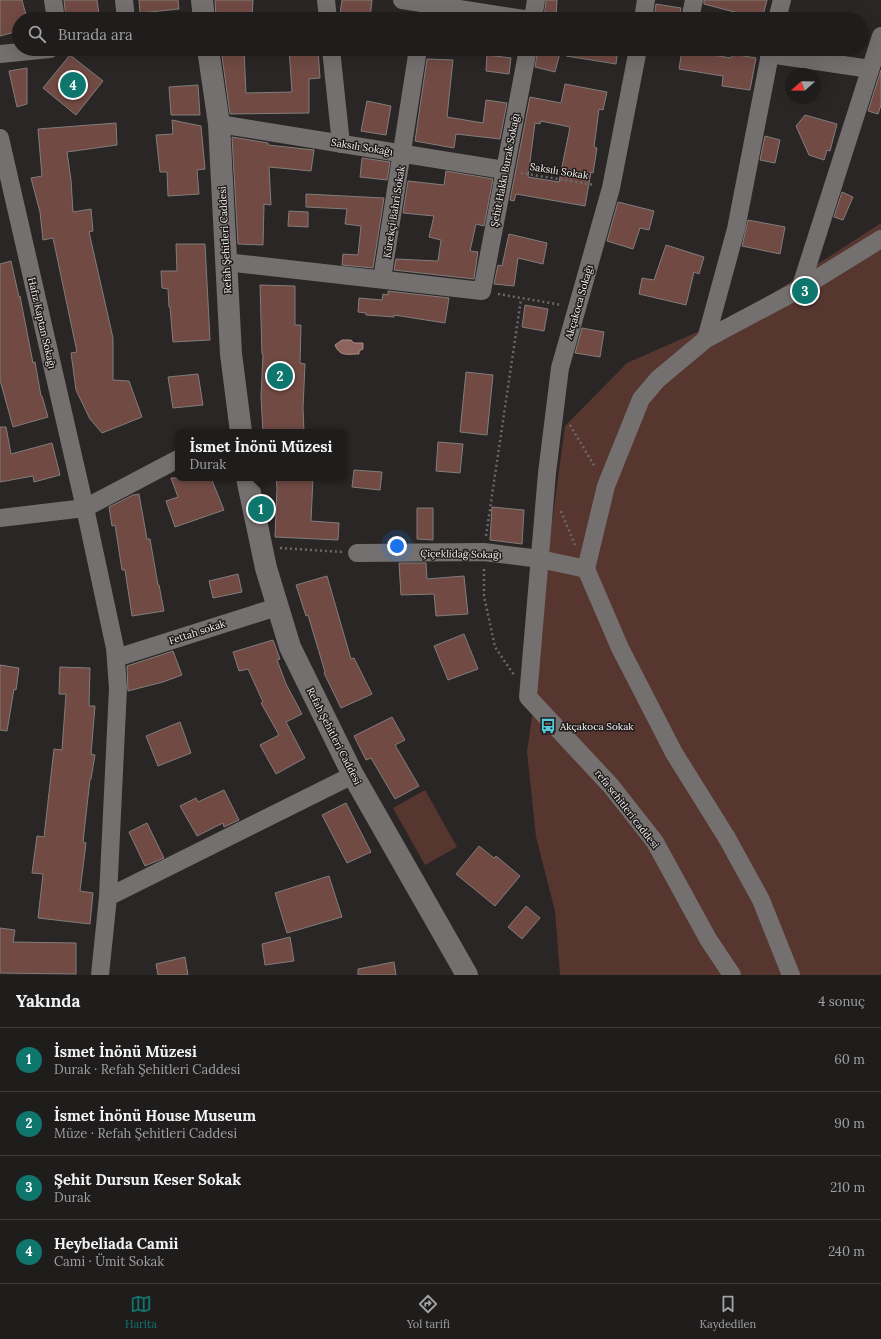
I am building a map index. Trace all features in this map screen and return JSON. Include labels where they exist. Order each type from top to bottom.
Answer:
[{"type":"street","points":[[53,0],[55,12]]},
{"type":"street","points":[[124,0],[125,12]]},
{"type":"street","points":[[202,0],[203,12]]},
{"type":"street","points":[[326,0],[327,12]]},
{"type":"street","points":[[402,0],[424,8],[460,12]]},
{"type":"street","points":[[535,12],[536,0]]},
{"type":"street","points":[[644,12],[646,0]]},
{"type":"street","points":[[691,12],[694,0]]},
{"type":"street","points":[[779,12],[782,0]]},
{"type":"street","points":[[800,289],[881,36]]},
{"type":"street","points":[[0,54],[12,53]]},
{"type":"street","name":"Refah Şehitleri Caddesi","points":[[209,56],[219,124],[231,354],[237,429]]},
{"type":"street","points":[[332,56],[341,144]]},
{"type":"street","name":"Kürekçi Bahri Sokak","points":[[382,279],[403,153],[417,56]]},
{"type":"street","name":"Şehit Hakkı Burak Sokağı","points":[[482,291],[527,56]]},
{"type":"street","name":"Akçakoca Sokağı","points":[[528,697],[547,473],[560,368],[611,188],[637,56]]},
{"type":"street","points":[[706,339],[736,229],[769,56]]},
{"type":"street","points":[[794,56],[870,69]]},
{"type":"street","name":"Saksılı Sokağı","points":[[219,124],[504,170]]},
{"type":"street","name":"Hafız Kaptan Sokağı","points":[[0,138],[85,508],[115,648],[118,688],[108,897],[100,975]]},
{"type":"street","points":[[791,975],[761,900],[727,838],[674,753],[620,648],[586,569],[606,486],[641,400],[658,379],[706,339],[800,289],[881,239]]},
{"type":"street","points":[[226,262],[482,291]]},
{"type":"street","points":[[0,518],[85,508],[175,461]]},
{"type":"street","name":"Refah Şehitleri Caddesi","points":[[248,481],[266,568],[290,647],[353,775],[467,975]]},
{"type":"street","name":"Çiçeklidağ Sokağı","points":[[357,553],[484,552],[540,559],[586,569]]},
{"type":"street","name":"Fettah sokak","points":[[116,658],[278,607]]},
{"type":"street","name":"refa sehitleri caddesi","points":[[528,697],[611,786],[655,842],[708,939],[732,975]]},
{"type":"street","points":[[108,897],[353,775]]},
{"type":"path","name":"Saksılı Sokak","points":[[504,170],[611,188]]},
{"type":"path","points":[[482,291],[577,308]]},
{"type":"path","points":[[521,299],[484,552],[484,596],[495,647],[528,697]]},
{"type":"path","points":[[556,403],[606,486]]},
{"type":"path","points":[[560,509],[568,531],[586,569]]},
{"type":"path","points":[[261,546],[357,553]]},
{"type":"shaded area","points":[[881,223],[881,975],[560,975],[555,911],[536,837],[527,752],[536,689],[542,596],[565,426],[627,363],[747,310]]},
{"type":"shaded area","points":[[342,340],[351,340],[354,343],[363,343],[363,349],[359,351],[359,354],[344,354],[337,349],[335,345]]},
{"type":"shaded area","points":[[425,790],[457,847],[425,865],[393,808]]},
{"type":"building","points":[[0,0],[22,0],[25,12],[12,12],[12,33],[0,36]]},
{"type":"building","points":[[64,0],[97,0],[99,12],[65,12]]},
{"type":"building","points":[[139,0],[178,0],[179,9],[140,12]]},
{"type":"building","points":[[215,0],[253,0],[252,12],[216,12]]},
{"type":"building","points":[[342,0],[372,0],[371,12],[340,12]]},
{"type":"building","points":[[546,0],[557,0],[556,12],[545,12]]},
{"type":"building","points":[[704,0],[767,0],[764,12],[734,12],[704,4]]},
{"type":"building","points":[[656,4],[681,8],[680,12],[655,12]]},
{"type":"building","points":[[69,56],[71,56],[103,81],[76,115],[43,88]]},
{"type":"building","points":[[222,56],[244,56],[246,93],[292,92],[289,56],[318,56],[320,78],[309,79],[309,113],[230,114]]},
{"type":"building","points":[[487,56],[511,58],[509,74],[486,71]]},
{"type":"building","points":[[537,56],[559,56],[555,72],[535,67]]},
{"type":"building","points":[[566,56],[617,56],[616,64]]},
{"type":"building","points":[[681,56],[719,56],[731,58],[732,56],[744,56],[756,58],[750,90],[722,86],[723,76],[679,69]]},
{"type":"building","points":[[427,59],[453,60],[447,117],[483,123],[486,100],[507,103],[500,139],[456,134],[454,148],[415,141]]},
{"type":"building","points":[[27,68],[27,104],[17,107],[9,71]]},
{"type":"building","points":[[881,70],[881,105],[878,114],[868,111]]},
{"type":"building","points":[[565,84],[607,92],[603,110],[599,109],[594,147],[597,148],[585,206],[516,194],[514,201],[510,200],[530,97],[561,103]],"holes":[[[541,121],[570,127],[559,182],[528,177],[535,123],[540,124]]]},
{"type":"building","points":[[198,85],[200,115],[171,115],[169,87]]},
{"type":"building","points":[[367,101],[391,106],[386,135],[361,131]]},
{"type":"building","points":[[805,115],[837,124],[830,151],[827,150],[824,160],[809,155],[796,126]]},
{"type":"building","points":[[172,120],[201,126],[205,169],[197,170],[199,194],[168,196],[167,172],[160,172],[156,135],[173,134]]},
{"type":"building","points":[[116,123],[117,145],[67,152],[73,212],[91,209],[93,231],[89,232],[113,338],[113,380],[129,381],[142,417],[102,433],[90,419],[76,390],[71,353],[77,352],[53,238],[43,240],[40,212],[31,178],[42,176],[38,129]]},
{"type":"building","points":[[765,136],[780,140],[775,163],[760,160]]},
{"type":"building","points":[[232,137],[268,143],[268,145],[314,150],[311,171],[269,167],[271,205],[264,204],[263,245],[238,244]]},
{"type":"building","points":[[362,158],[390,162],[387,180],[360,177]]},
{"type":"building","points":[[446,171],[493,179],[484,226],[476,224],[470,251],[478,252],[474,279],[394,270],[396,259],[438,261],[441,240],[429,237],[434,216],[403,213],[408,181],[444,185]]},
{"type":"building","points":[[842,192],[853,197],[843,220],[834,217]]},
{"type":"building","points":[[306,194],[384,198],[373,268],[342,265],[343,254],[358,255],[361,226],[345,224],[347,209],[306,207]]},
{"type":"building","points":[[618,202],[654,211],[649,230],[640,228],[633,249],[607,241]]},
{"type":"building","points":[[289,211],[308,212],[308,227],[288,226]]},
{"type":"building","points":[[748,220],[785,227],[780,254],[742,246]]},
{"type":"building","points":[[509,234],[547,243],[543,264],[518,258],[514,286],[494,284],[498,265],[502,266]]},
{"type":"building","points":[[176,244],[205,244],[210,340],[173,342],[168,289],[162,288],[161,271],[177,271]]},
{"type":"building","points":[[666,245],[704,257],[699,274],[694,272],[686,305],[639,294],[642,278],[654,280]]},
{"type":"building","points":[[11,261],[19,297],[20,296],[33,363],[35,362],[41,396],[48,417],[13,427],[0,380],[0,264]]},
{"type":"building","points":[[260,285],[295,286],[295,325],[301,325],[300,363],[305,364],[303,408],[304,429],[263,429],[261,397],[262,354]]},
{"type":"building","points":[[388,291],[449,298],[445,323],[394,315],[394,317],[366,315],[366,313],[358,312],[359,298],[382,300],[383,294],[388,295]]},
{"type":"building","points":[[525,305],[548,309],[544,331],[522,327]]},
{"type":"building","points":[[582,328],[604,332],[600,357],[575,353]]},
{"type":"building","points":[[466,372],[493,375],[487,435],[460,432]]},
{"type":"building","points":[[198,374],[203,405],[173,408],[168,377]]},
{"type":"building","points":[[0,427],[6,427],[11,454],[52,443],[60,475],[34,482],[33,476],[0,482]]},
{"type":"building","points":[[438,442],[463,444],[460,473],[436,471]]},
{"type":"building","points":[[354,470],[382,472],[380,490],[352,487]]},
{"type":"building","points":[[171,478],[175,478],[175,481],[212,481],[224,510],[175,527],[166,501],[178,497]]},
{"type":"building","points":[[276,481],[313,481],[311,521],[339,523],[338,540],[275,537]]},
{"type":"building","points":[[139,494],[147,539],[150,539],[164,611],[132,616],[125,570],[122,570],[115,525],[112,526],[109,507],[133,495]]},
{"type":"building","points":[[492,507],[524,510],[522,544],[490,540]]},
{"type":"building","points":[[417,508],[433,508],[433,540],[417,539]]},
{"type":"building","points":[[399,563],[426,563],[427,579],[464,576],[468,614],[436,616],[434,594],[401,595]]},
{"type":"building","points":[[238,574],[242,592],[213,598],[209,581]]},
{"type":"building","points":[[327,576],[351,659],[354,658],[372,694],[341,708],[324,673],[325,672],[308,615],[306,616],[296,585]]},
{"type":"building","points":[[464,634],[478,669],[448,680],[434,646]]},
{"type":"building","points":[[273,640],[280,659],[277,660],[286,684],[302,714],[286,722],[305,758],[276,774],[260,745],[279,735],[261,703],[263,702],[248,669],[239,671],[233,652]]},
{"type":"building","points":[[173,651],[182,675],[163,682],[128,691],[127,666]]},
{"type":"building","points":[[0,665],[19,668],[7,731],[0,730]]},
{"type":"building","points":[[60,667],[90,668],[89,706],[95,706],[91,754],[95,755],[90,779],[83,842],[86,843],[80,891],[93,893],[90,924],[38,918],[43,874],[32,873],[37,836],[44,837],[54,749],[62,750],[66,694],[59,694]]},
{"type":"building","points":[[392,717],[405,740],[395,745],[419,786],[395,799],[371,758],[366,760],[354,736]]},
{"type":"building","points":[[180,722],[191,753],[158,766],[146,736]]},
{"type":"building","points":[[224,790],[239,820],[224,827],[223,823],[197,836],[180,806],[196,798],[198,802]]},
{"type":"building","points":[[346,803],[371,852],[347,863],[322,815]]},
{"type":"building","points":[[147,823],[164,858],[145,866],[129,832]]},
{"type":"building","points":[[479,846],[494,858],[496,856],[520,876],[495,906],[456,874]]},
{"type":"building","points":[[329,876],[342,917],[287,933],[275,893]]},
{"type":"building","points":[[526,906],[540,918],[522,939],[508,927]]},
{"type":"building","points":[[0,928],[15,930],[13,942],[76,943],[76,974],[0,973]]},
{"type":"building","points":[[290,937],[294,961],[265,965],[262,944]]},
{"type":"building","points":[[185,957],[188,975],[158,975],[156,964]]},
{"type":"building","points":[[394,962],[396,975],[358,975],[358,969]]},
{"type":"place","name":"Heybeliada Camii","points":[[73,85]]},
{"type":"place","name":"Şehit Dursun Keser Sokak","points":[[805,291]]},
{"type":"place","name":"İsmet İnönü House Museum","points":[[280,376]]},
{"type":"place","name":"İsmet İnönü Müzesi","points":[[261,509]]},
{"type":"place","name":"Akçakoca Sokak","points":[[548,726]]}]
